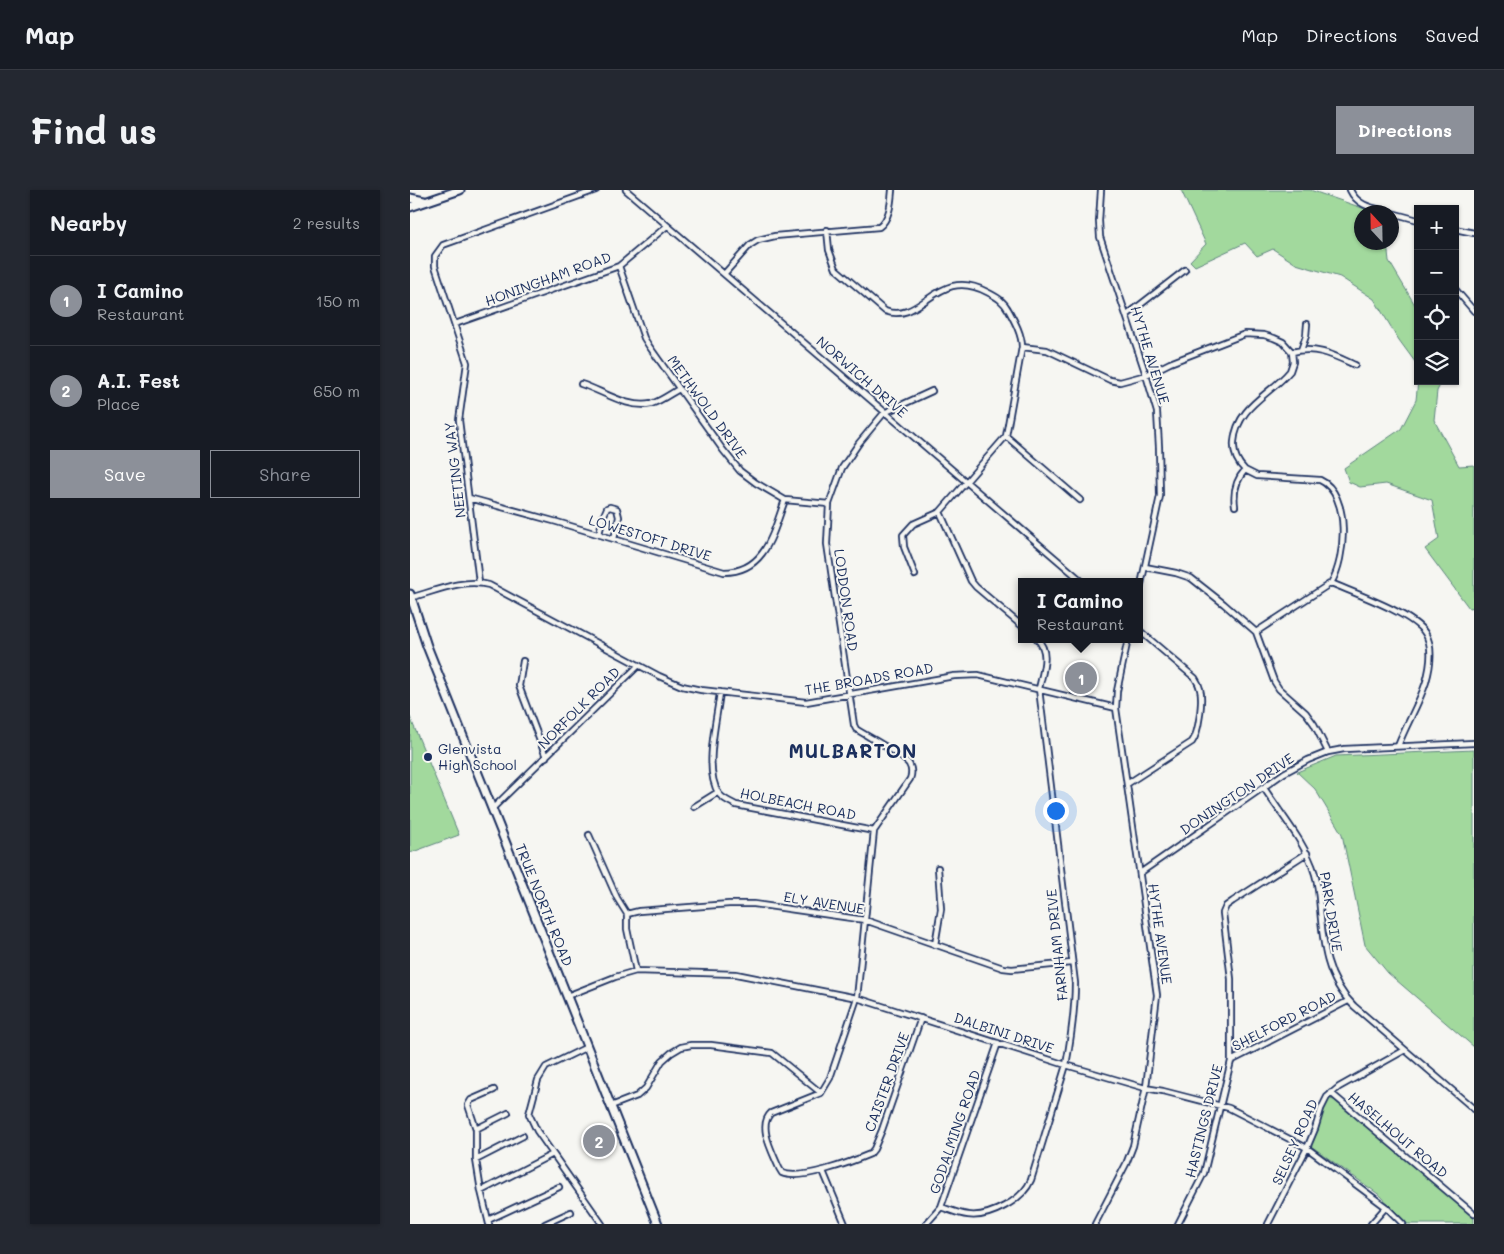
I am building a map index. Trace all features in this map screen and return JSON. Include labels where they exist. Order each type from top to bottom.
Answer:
[{"type":"main road","points":[[410,207],[460,190]]},
{"type":"main road","points":[[410,198],[424,201]]},
{"type":"main road","name":"TRUE NORTH ROAD","points":[[410,594],[427,646],[658,1224]]},
{"type":"street","name":"NEETING WAY","points":[[479,582],[459,420],[467,363],[436,271],[435,256],[443,245],[596,190]]},
{"type":"street","name":"NORWICH DRIVE","points":[[626,190],[1078,578]]},
{"type":"street","points":[[725,273],[750,245],[758,240],[775,236],[827,230],[881,226],[888,214],[892,190]]},
{"type":"street","name":"HYTHE AVENUE","points":[[1101,190],[1098,221],[1100,236],[1157,412],[1161,482],[1158,506],[1142,578]]},
{"type":"street","points":[[1350,190],[1355,198],[1365,205]]},
{"type":"street","points":[[1399,215],[1414,219]]},
{"type":"street","name":"HONINGHAM ROAD","points":[[455,324],[619,266],[667,226]]},
{"type":"street","points":[[827,230],[829,250],[836,269],[885,311],[893,314],[905,312],[949,286],[970,284],[1004,303],[1020,335],[1022,347],[1006,436],[940,512],[913,524],[903,535],[904,547],[915,575]]},
{"type":"street","points":[[1459,230],[1474,233]]},
{"type":"street","name":"METHWOLD DRIVE","points":[[619,266],[644,338],[732,462],[756,483],[785,500],[829,504]]},
{"type":"street","points":[[1126,316],[1185,270]]},
{"type":"street","points":[[1459,293],[1474,310]]},
{"type":"street","points":[[1301,350],[1306,336],[1307,324]]},
{"type":"street","points":[[1022,347],[1047,350],[1110,380],[1120,382],[1146,375],[1170,363],[1245,334],[1264,335],[1274,338],[1283,342],[1292,352],[1293,358],[1290,370],[1246,410],[1236,429],[1234,452],[1239,464],[1245,470],[1257,476],[1315,479],[1331,487],[1342,514],[1341,555],[1331,583],[1256,632]]},
{"type":"street","points":[[1292,352],[1308,349],[1354,365]]},
{"type":"street","points":[[581,384],[638,405],[657,402],[679,389]]},
{"type":"street","name":"LODDON ROAD","points":[[821,1093],[830,1078],[857,998],[874,831],[910,779],[911,768],[904,759],[856,729],[852,719],[827,544],[829,504],[842,468],[859,443],[884,413],[932,391]]},
{"type":"street","points":[[1006,436],[1080,500]]},
{"type":"street","points":[[1234,506],[1237,482],[1245,470]]},
{"type":"street","name":"LOWESTOFT DRIVE","points":[[470,498],[599,534],[724,572],[744,569],[763,554],[785,500]]},
{"type":"street","points":[[599,534],[605,512],[608,508],[614,508],[617,509],[619,517],[614,539]]},
{"type":"street","points":[[940,512],[976,587],[1018,623]]},
{"type":"street","points":[[1145,567],[1191,578],[1256,632],[1274,681],[1279,689],[1314,724],[1328,752]]},
{"type":"street","points":[[410,598],[464,583],[479,582]]},
{"type":"street","name":"THE BROADS ROAD","points":[[479,582],[489,585],[638,666],[682,686],[798,702],[967,674],[1116,708]]},
{"type":"street","points":[[1331,583],[1398,613],[1420,628],[1426,635],[1430,655],[1428,674],[1419,700],[1398,746]]},
{"type":"street","points":[[1127,784],[1192,742],[1197,730],[1201,694],[1200,687],[1195,678],[1143,633]]},
{"type":"street","name":"FARNHAM DRIVE","points":[[941,1207],[968,1215],[979,1215],[1004,1206],[1024,1192],[1031,1180],[1066,1065],[1075,1002],[1075,983],[1039,689],[1046,652],[1041,643]]},
{"type":"street","name":"HYTHE AVENUE","points":[[1095,1224],[1130,1155],[1145,1088],[1157,995],[1116,708],[1117,691],[1127,643]]},
{"type":"street","points":[[523,661],[519,686],[546,757]]},
{"type":"street","name":"NORFOLK ROAD","points":[[492,809],[638,666]]},
{"type":"street","points":[[694,807],[718,792],[713,778],[712,758],[720,692]]},
{"type":"street","name":"DONINGTON DRIVE","points":[[1140,873],[1297,766],[1328,752],[1344,749],[1474,743]]},
{"type":"street","name":"PARK DRIVE","points":[[1264,788],[1307,853],[1316,879],[1324,950],[1338,987],[1348,1001],[1474,1109]]},
{"type":"street","name":"HOLBEACH ROAD","points":[[718,792],[722,797],[736,805],[874,831]]},
{"type":"street","points":[[589,835],[616,898],[627,914],[627,930],[636,971]]},
{"type":"street","name":"HASTINGS DRIVE","points":[[1178,1224],[1204,1173],[1231,1061],[1231,979],[1223,913],[1226,906],[1232,901],[1307,853]]},
{"type":"street","points":[[935,945],[941,909],[938,868]]},
{"type":"street","name":"ELY AVENUE","points":[[627,914],[639,911],[754,904],[865,920],[1004,968],[1012,969],[1072,963]]},
{"type":"street","name":"DALBINI DRIVE","points":[[567,996],[636,971],[736,974],[857,998],[1066,1065],[1241,1113],[1307,1148],[1386,1207],[1403,1224]]},
{"type":"street","name":"SHELFORD ROAD","points":[[1231,1061],[1348,1001]]},
{"type":"street","name":"CAISTER DRIVE","points":[[821,1093],[771,1113],[767,1117],[765,1122],[766,1133],[779,1168],[786,1174],[798,1175],[822,1171],[870,1154],[882,1130],[921,1018]]},
{"type":"street","name":"GODALMING ROAD","points":[[926,1224],[941,1207],[998,1043]]},
{"type":"street","points":[[611,1106],[637,1096],[646,1088],[662,1061],[671,1052],[690,1045],[720,1046],[772,1053],[821,1093]]},
{"type":"street","points":[[587,1047],[546,1066],[538,1080],[529,1114],[531,1122],[602,1224]]},
{"type":"street","name":"SELSEY ROAD","points":[[1268,1224],[1307,1148],[1323,1105],[1331,1093],[1405,1050]]},
{"type":"street","points":[[494,1090],[469,1102],[468,1108],[476,1129],[476,1160],[489,1222],[559,1187]]},
{"type":"street","name":"HASELHOUT ROAD","points":[[1331,1093],[1474,1214]]},
{"type":"street","points":[[476,1129],[508,1112]]},
{"type":"street","points":[[476,1160],[524,1136]]},
{"type":"street","points":[[481,1191],[553,1154]]},
{"type":"street","points":[[822,1171],[845,1224]]},
{"type":"street","points":[[1372,1224],[1386,1207]]},
{"type":"street","points":[[545,1224],[571,1212]]},
{"type":"green space","points":[[1181,190],[1310,190],[1354,205],[1354,250],[1388,250],[1389,261],[1414,303],[1414,361],[1374,299],[1340,277],[1296,264],[1273,249],[1257,256],[1245,243],[1195,266],[1190,261],[1206,244]]},
{"type":"green space","points":[[1418,385],[1440,385],[1437,391],[1434,420],[1459,466],[1474,465],[1474,607],[1469,608],[1425,549],[1439,539],[1432,500],[1386,484],[1360,487],[1349,482],[1344,468],[1401,429],[1416,400]]},
{"type":"green space","points":[[410,717],[459,835],[410,853]]},
{"type":"green space","points":[[1474,750],[1474,1047],[1388,973],[1365,945],[1342,834],[1315,789],[1297,772],[1336,756]]},
{"type":"green space","points":[[1330,1099],[1334,1100],[1474,1217],[1474,1224],[1406,1224],[1381,1196],[1311,1146],[1319,1114]]},
{"type":"place","name":"I Camino","points":[[1081,678]]},
{"type":"place","name":"Glenvista High School","points":[[428,757]]},
{"type":"place","name":"A.I. Fest","points":[[599,1141]]},
{"type":"district","name":"MULBARTON","points":[[853,751]]}]
